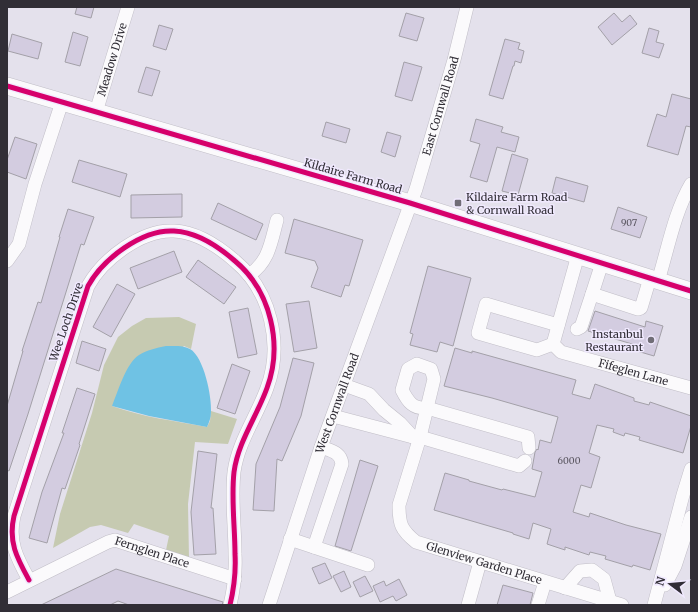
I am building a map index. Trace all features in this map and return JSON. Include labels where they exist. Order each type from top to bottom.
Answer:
[{"type":"main road","name":"Kildaire Farm Road","points":[[7,86],[410,203],[691,291]]},
{"type":"street","name":"Meadow Drive","points":[[96,112],[128,7]]},
{"type":"street","name":"East Cornwall Road","points":[[410,203],[416,189],[442,105],[467,7]]},
{"type":"street","points":[[7,261],[19,244],[35,184],[62,102]]},
{"type":"street","points":[[592,294],[638,310],[641,308],[654,279],[686,193],[691,184]]},
{"type":"street","name":"West Cornwall Road","points":[[269,605],[321,447],[410,203]]},
{"type":"street","points":[[249,275],[260,267],[265,258],[277,220]]},
{"type":"street","name":"Wee Loch Drive","points":[[29,580],[15,552],[11,534],[14,516],[88,286],[93,277],[106,262],[143,237],[153,233],[173,231],[196,236],[228,255],[242,267],[261,293],[269,312],[274,340],[273,363],[267,388],[241,447],[234,472],[235,579],[230,605]]},
{"type":"street","points":[[558,325],[486,304],[478,333],[536,350],[552,344],[558,325],[578,255]]},
{"type":"street","points":[[579,328],[602,263]]},
{"type":"street","name":"Fifeglen Lane","points":[[552,344],[561,352],[691,388]]},
{"type":"street","points":[[344,385],[369,394],[384,410],[417,437]]},
{"type":"street","name":"Glenview Garden Place","points":[[417,437],[519,466],[527,454],[528,437],[427,408],[417,437],[399,505],[399,517],[402,528],[407,535],[416,542],[616,603]]},
{"type":"street","points":[[333,416],[417,437]]},
{"type":"street","points":[[314,547],[342,464],[342,458],[339,454],[321,447]]},
{"type":"street","points":[[655,605],[687,496],[691,469]]},
{"type":"street","points":[[655,605],[675,566],[691,517]]},
{"type":"street","points":[[290,539],[368,564]]},
{"type":"street","name":"Fernglen Place","points":[[7,592],[29,580],[115,540],[235,579]]},
{"type":"street","points":[[468,605],[480,562]]},
{"type":"street","points":[[565,588],[580,571],[592,570],[604,579],[616,603]]},
{"type":"street","points":[[538,605],[545,582]]},
{"type":"green space","points":[[179,317],[196,324],[191,349],[184,346],[112,406],[147,416],[207,427],[210,421],[211,411],[237,419],[228,444],[195,442],[188,504],[189,558],[166,550],[169,536],[134,524],[128,533],[101,525],[90,527],[53,548],[60,514],[92,413],[104,365],[118,337],[132,326],[146,318]]},
{"type":"water","points":[[166,346],[178,346],[190,349],[195,353],[199,360],[206,378],[211,405],[210,420],[207,427],[149,416],[112,406],[126,371],[134,359],[145,352]]},
{"type":"building","points":[[77,7],[94,7],[91,18],[75,14]]},
{"type":"building","points":[[406,13],[424,18],[417,41],[399,36]]},
{"type":"building","points":[[614,13],[622,22],[630,15],[637,24],[612,45],[598,27]]},
{"type":"building","points":[[159,25],[173,29],[166,50],[153,46]]},
{"type":"building","points":[[649,28],[659,31],[656,42],[664,44],[659,58],[642,53]]},
{"type":"building","points":[[73,32],[88,37],[80,66],[65,62]]},
{"type":"building","points":[[12,34],[42,43],[38,59],[8,51]]},
{"type":"building","points":[[505,39],[520,43],[518,49],[524,51],[521,63],[515,61],[503,99],[489,95]]},
{"type":"building","points":[[404,62],[422,67],[412,101],[395,96]]},
{"type":"building","points":[[146,67],[160,71],[152,96],[138,92]]},
{"type":"building","points":[[672,94],[691,99],[691,127],[686,126],[678,155],[647,146],[657,114],[666,117]]},
{"type":"building","points":[[476,119],[503,127],[501,132],[519,137],[515,152],[497,147],[487,182],[470,177],[480,144],[470,141]]},
{"type":"building","points":[[326,122],[350,129],[346,143],[322,136]]},
{"type":"building","points":[[387,132],[401,136],[395,157],[381,152]]},
{"type":"building","points":[[15,137],[37,144],[26,179],[7,172],[7,160]]},
{"type":"building","points":[[512,154],[528,159],[518,195],[502,191]]},
{"type":"building","points":[[79,160],[127,174],[120,197],[72,182]]},
{"type":"building","points":[[556,177],[588,186],[584,202],[552,193]]},
{"type":"building","points":[[182,194],[182,217],[131,218],[131,195]]},
{"type":"building","points":[[218,203],[263,224],[256,240],[211,219]]},
{"type":"building","points":[[618,207],[647,217],[640,238],[611,229]]},
{"type":"building","points":[[68,209],[94,217],[84,245],[81,244],[9,471],[7,470],[7,406],[22,351],[38,302],[41,303]]},
{"type":"building","points":[[294,219],[363,240],[349,286],[345,285],[341,297],[311,287],[318,268],[315,261],[285,253]]},
{"type":"building","points":[[174,251],[182,272],[138,289],[130,268]]},
{"type":"building","points":[[198,260],[236,287],[224,304],[186,277]]},
{"type":"building","points":[[428,266],[471,278],[453,346],[440,342],[437,352],[410,345],[413,334],[410,333]]},
{"type":"building","points":[[117,284],[135,294],[111,337],[93,327]]},
{"type":"building","points":[[309,301],[317,348],[294,352],[286,304]]},
{"type":"building","points":[[248,308],[257,354],[238,358],[229,312]]},
{"type":"building","points":[[595,311],[645,327],[646,321],[663,326],[654,356],[637,351],[639,346],[588,331]]},
{"type":"building","points":[[82,341],[106,349],[99,371],[76,363]]},
{"type":"building","points":[[455,348],[472,353],[472,351],[576,380],[572,394],[590,399],[595,384],[634,398],[634,401],[649,405],[650,402],[691,416],[691,426],[683,453],[639,440],[640,437],[625,433],[624,436],[613,432],[614,429],[597,425],[589,453],[600,457],[591,488],[581,485],[573,512],[589,517],[590,513],[626,525],[661,534],[650,570],[633,565],[632,567],[605,559],[606,556],[590,552],[589,555],[565,547],[565,550],[547,544],[551,529],[533,523],[529,539],[434,510],[445,473],[502,490],[535,497],[542,472],[532,469],[535,452],[537,449],[538,450],[540,440],[551,443],[558,417],[444,386]]},
{"type":"building","points":[[293,358],[314,363],[301,416],[282,461],[277,459],[274,511],[253,510],[256,464],[280,407]]},
{"type":"building","points":[[232,364],[250,371],[235,414],[217,408]]},
{"type":"building","points":[[77,388],[95,394],[65,489],[62,488],[47,543],[29,538],[42,492],[64,433],[62,433]]},
{"type":"building","points":[[198,451],[217,454],[211,508],[213,508],[216,554],[194,555],[191,512]]},
{"type":"building","points":[[360,460],[378,466],[351,551],[335,546]]},
{"type":"building","points":[[325,563],[332,578],[319,584],[312,568]]},
{"type":"building","points":[[116,569],[223,602],[222,605],[129,605],[118,601],[110,605],[41,605]]},
{"type":"building","points":[[344,571],[351,587],[341,592],[333,576]]},
{"type":"building","points":[[365,576],[373,591],[360,597],[353,582]]},
{"type":"building","points":[[399,579],[407,595],[396,601],[393,596],[380,602],[373,586],[384,581],[386,586]]},
{"type":"building","points":[[503,585],[533,593],[530,605],[497,605]]},
{"type":"cycle path","points":[[7,86],[410,203],[691,291]]},
{"type":"cycle path","points":[[29,580],[17,557],[13,542],[12,525],[88,286],[103,266],[113,256],[137,240],[149,235],[174,231],[191,234],[207,241],[235,261],[247,273],[257,287],[265,303],[273,337],[274,354],[272,371],[263,398],[239,450],[234,472],[233,503],[235,567],[234,586],[230,605]]},
{"type":"place","name":"Kildaire Farm Road & Cornwall Road","points":[[458,203]]},
{"type":"place","name":"Instanbul Restaurant","points":[[651,340]]}]
